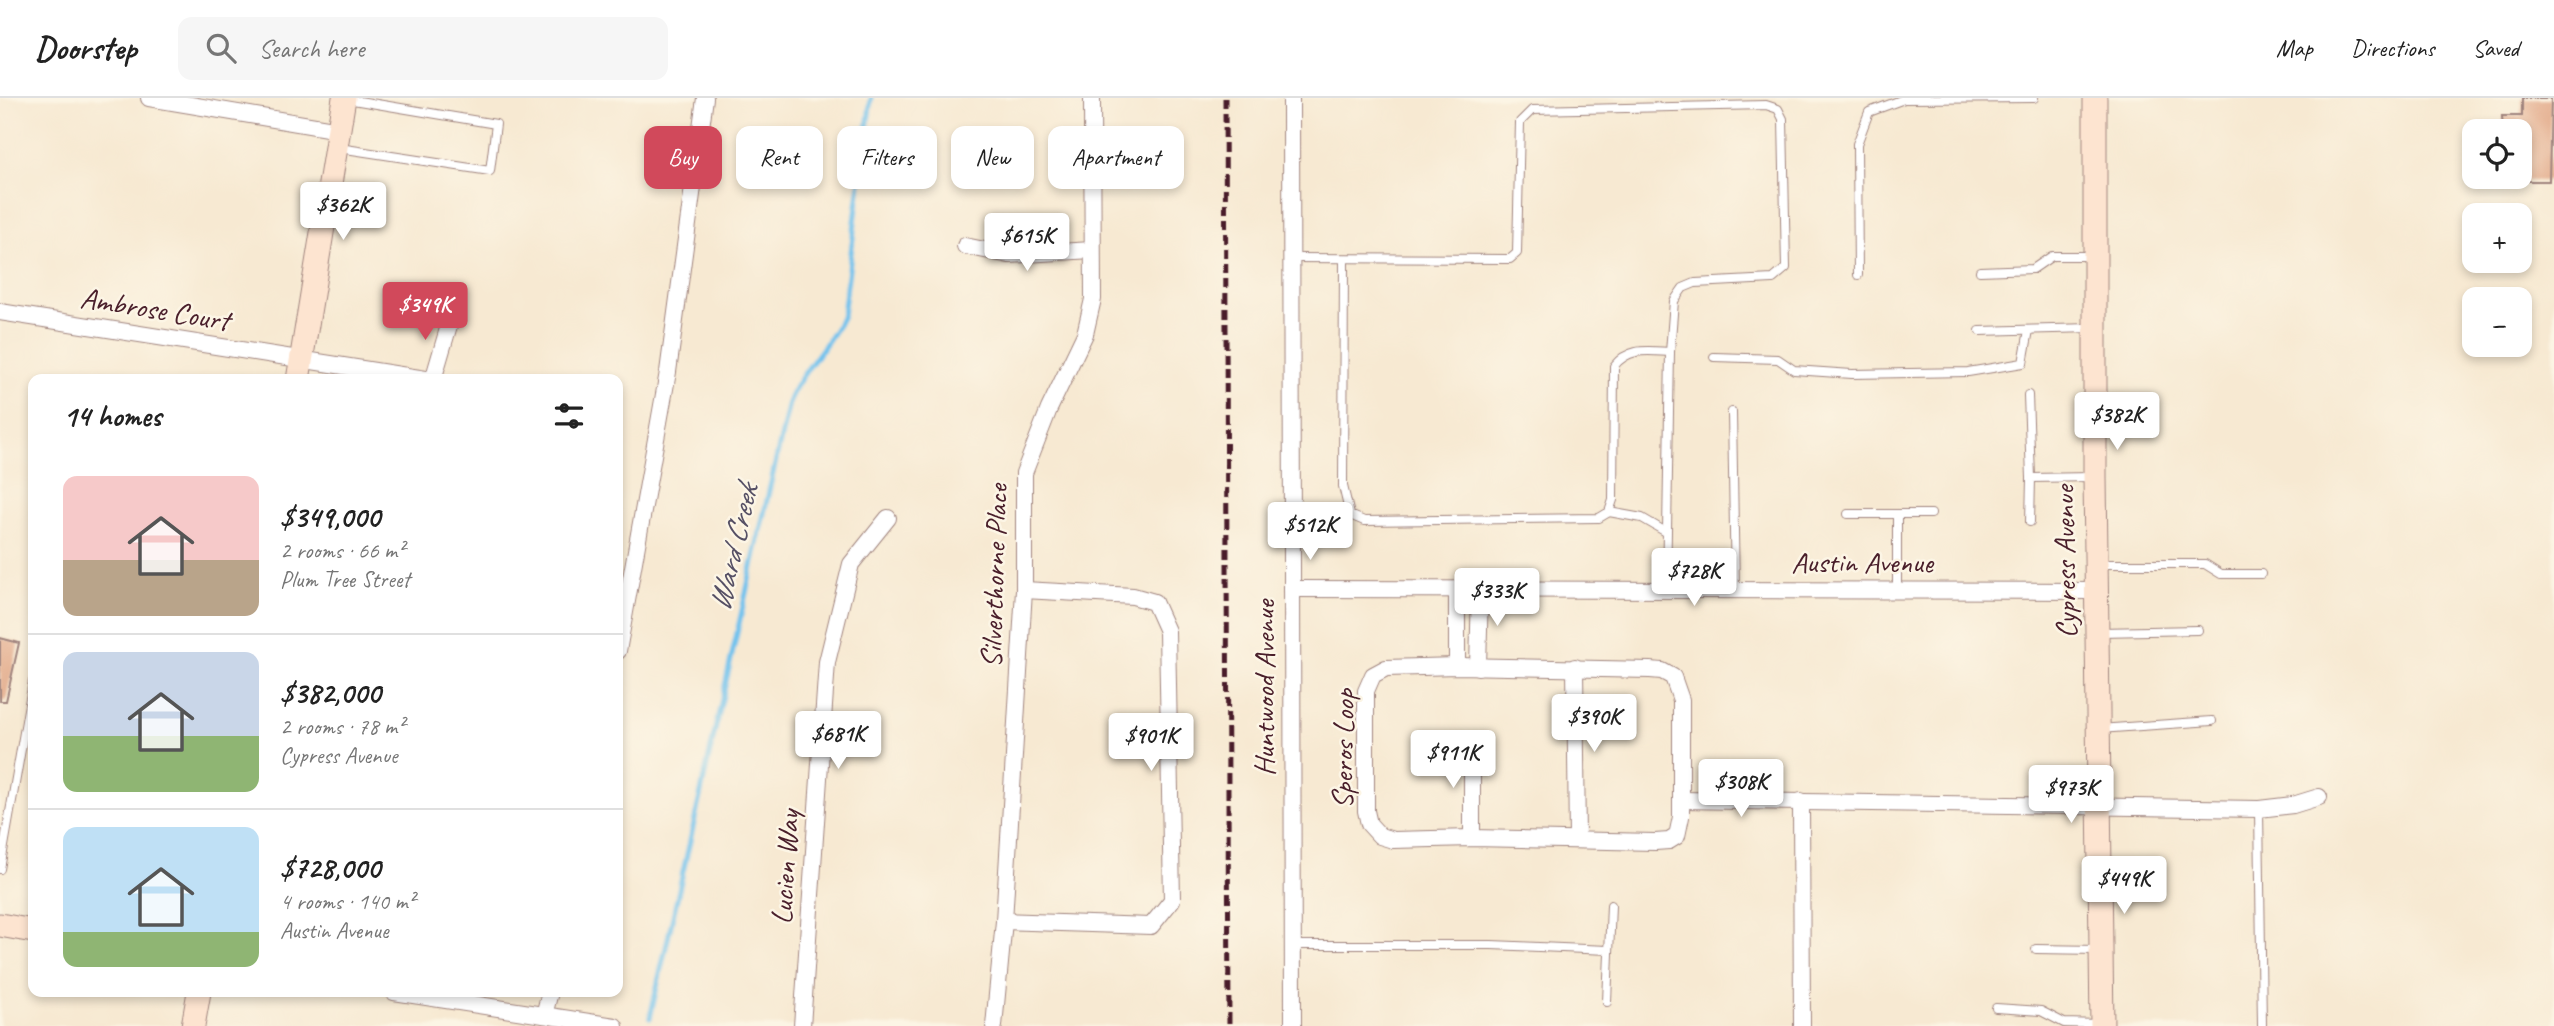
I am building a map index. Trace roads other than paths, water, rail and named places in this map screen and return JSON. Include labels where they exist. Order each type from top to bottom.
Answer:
[{"type":"street","points":[[149,98],[337,138]]},
{"type":"street","points":[[300,370],[344,98]]},
{"type":"street","points":[[623,623],[668,372],[705,98]]},
{"type":"street","name":"Silverthorne Place","points":[[994,1026],[1004,922],[1024,590],[1024,473],[1049,409],[1085,334],[1093,299],[1092,98]]},
{"type":"street","name":"Huntwood Avenue","points":[[1291,98],[1293,1026]]},
{"type":"street","name":"Cypress Avenue","points":[[2095,98],[2095,477],[2102,1025]]},
{"type":"street","points":[[965,246],[1009,255],[1092,250]]},
{"type":"street","name":"Ambrose Court","points":[[0,312],[300,370],[353,374]]},
{"type":"street","points":[[434,374],[452,315]]},
{"type":"street","name":"Lucien Way","points":[[802,1026],[827,662],[851,564],[888,518]]},
{"type":"street","name":"Austin Avenue","points":[[1292,589],[2097,591]]},
{"type":"street","points":[[1457,589],[1457,666]]},
{"type":"street","points":[[1004,922],[1151,926],[1172,900],[1167,631],[1154,602],[1133,596],[1024,590]]},
{"type":"street","points":[[1478,667],[1480,590]]},
{"type":"street","name":"Speros Loop","points":[[1457,666],[1650,670],[1662,671],[1673,677],[1681,700],[1681,830],[1669,841],[1472,838],[1393,840],[1374,830],[1369,824],[1366,811],[1366,691],[1373,674],[1387,668],[1457,666]]},
{"type":"street","points":[[1575,667],[1577,840]]},
{"type":"street","points":[[1472,741],[1472,838]]},
{"type":"street","points":[[1681,800],[2259,808],[2293,805],[2319,797]]},
{"type":"street","points":[[1801,801],[1802,1026]]},
{"type":"street","points":[[0,925],[28,931]]},
{"type":"street","points":[[193,1026],[198,997]]},
{"type":"street","points":[[423,997],[549,1019],[615,1026]]},
{"type":"street","points":[[549,1019],[550,997]]},
{"type":"lane","points":[[337,138],[490,171],[496,124],[344,98]]},
{"type":"lane","points":[[1858,275],[1857,144],[1869,112],[1904,99],[2034,98]]},
{"type":"lane","points":[[1291,258],[1510,260],[1517,253],[1520,122],[1532,110],[1773,107],[1783,119],[1786,268],[1773,279],[1695,283],[1683,288],[1674,301],[1670,352],[1666,590]]},
{"type":"lane","points":[[1980,271],[2033,270],[2052,256],[2096,256]]},
{"type":"lane","points":[[1344,259],[1343,486],[1350,515],[1364,521],[1599,517],[1609,512],[1642,518],[1666,532]]},
{"type":"lane","points":[[1980,331],[2095,328]]},
{"type":"lane","points":[[1714,357],[1777,359],[1794,370],[1852,374],[1968,372],[2022,363],[2029,330]]},
{"type":"lane","points":[[1609,512],[1614,500],[1614,366],[1622,356],[1632,351],[1670,352]]},
{"type":"lane","points":[[2028,395],[2030,522]]},
{"type":"lane","points":[[1732,412],[1735,590]]},
{"type":"lane","points":[[2031,478],[2095,477]]},
{"type":"lane","points":[[1848,514],[1931,514]]},
{"type":"lane","points":[[1897,514],[1897,590]]},
{"type":"lane","points":[[2096,564],[2205,565],[2221,574],[2261,574]]},
{"type":"lane","points":[[2097,632],[2198,630]]},
{"type":"lane","points":[[0,869],[28,709]]},
{"type":"lane","points":[[2099,729],[2212,722]]},
{"type":"lane","points":[[2259,808],[2262,1026]]},
{"type":"lane","points":[[1607,1002],[1611,905]]},
{"type":"lane","points":[[1292,945],[1608,950]]},
{"type":"lane","points":[[2036,949],[2102,950]]},
{"type":"lane","points":[[1996,1008],[2041,1011],[2064,1023],[2102,1025]]},
{"type":"waterway","name":"Ward Creek","points":[[650,1018],[790,398],[843,315],[871,98]]},
{"type":"railway","points":[[1225,98],[1229,1026]]}]
